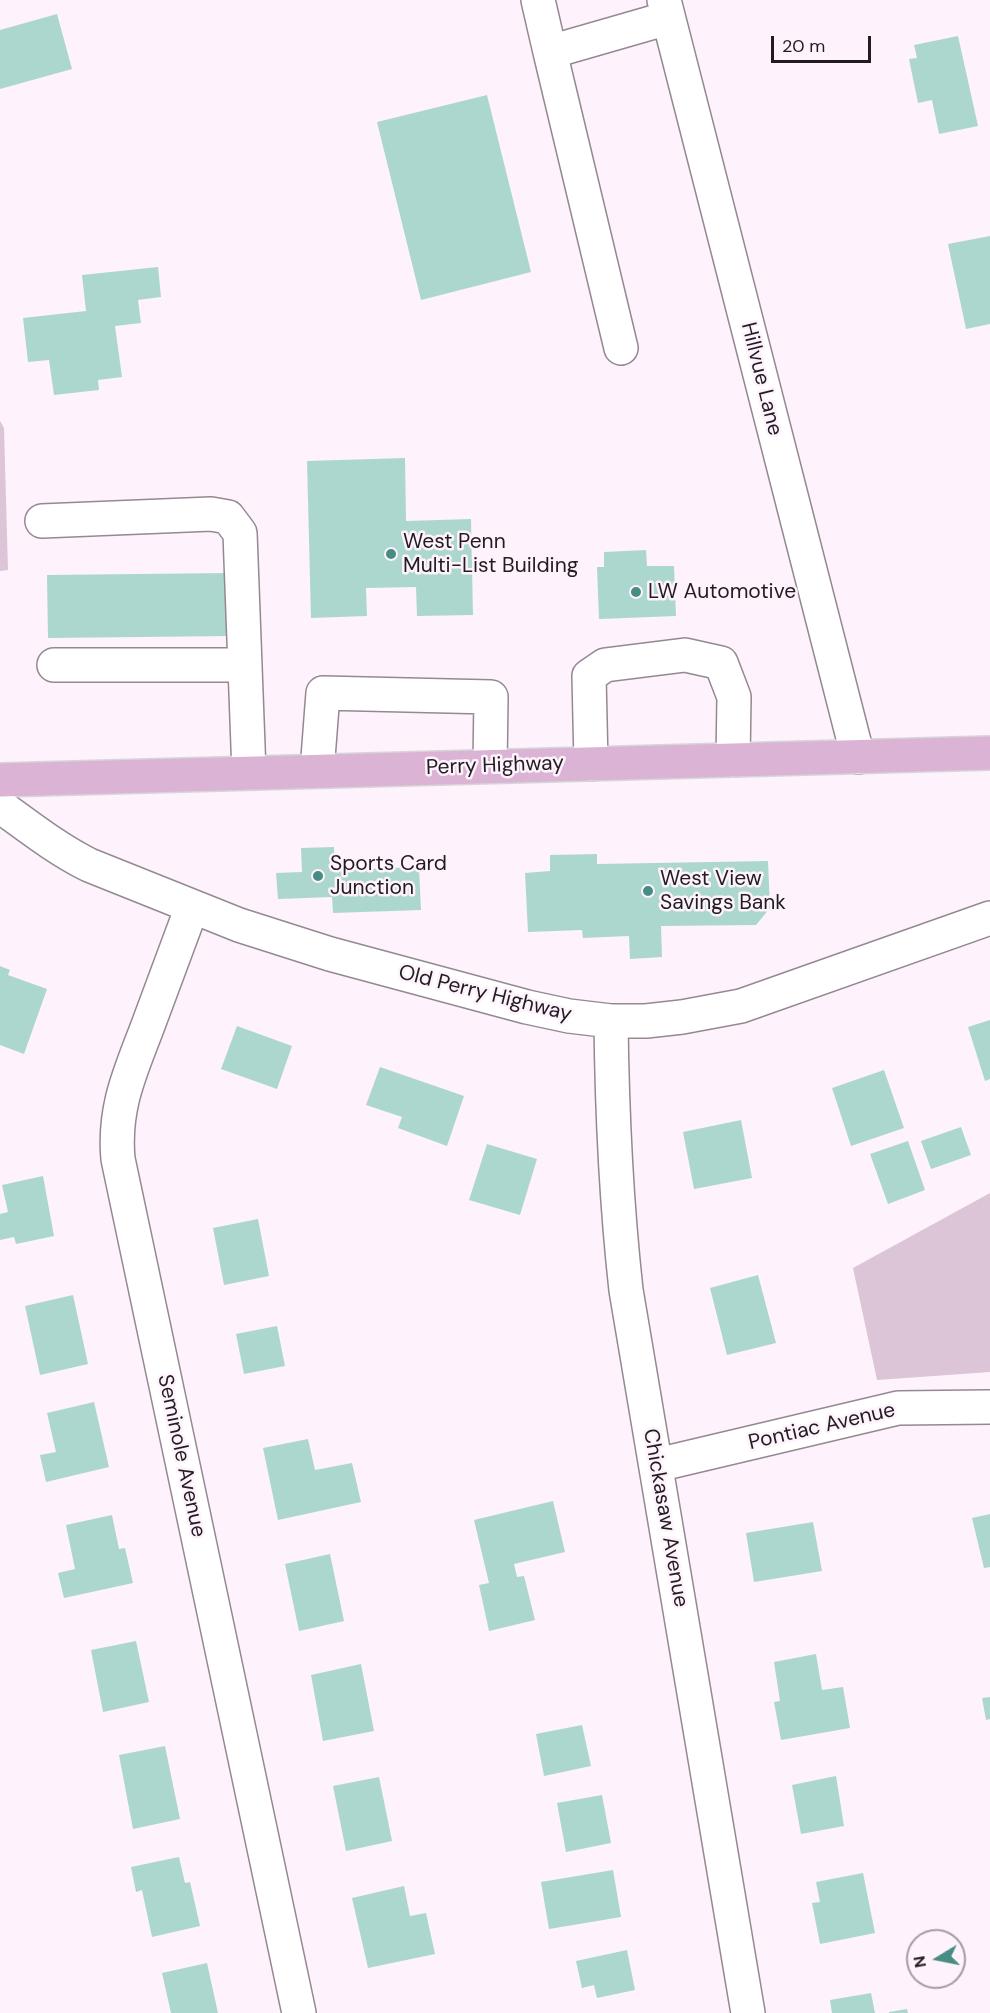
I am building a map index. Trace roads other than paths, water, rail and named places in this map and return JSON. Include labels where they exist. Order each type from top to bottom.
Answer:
[{"type":"main road","name":"Perry Highway","points":[[0,780],[990,753]]},
{"type":"street","points":[[538,0],[621,348]]},
{"type":"street","points":[[550,52],[666,9]]},
{"type":"street","name":"Hillvue Lane","points":[[666,9],[858,757]]},
{"type":"street","points":[[42,521],[212,514],[228,517],[240,533],[249,773]]},
{"type":"street","points":[[591,764],[589,676],[605,664],[686,655],[721,663],[734,698],[733,760]]},
{"type":"street","points":[[54,664],[245,664]]},
{"type":"street","points":[[317,771],[323,693],[491,697],[490,766]]},
{"type":"street","name":"Old Perry Highway","points":[[0,806],[50,844],[69,855],[239,925],[330,954],[527,1007],[569,1016],[611,1021],[646,1021],[682,1017],[741,1006],[990,918]]},
{"type":"street","name":"Seminole Avenue","points":[[192,907],[123,1092],[116,1125],[117,1142],[121,1170],[299,2013]]},
{"type":"street","name":"Chickasaw Avenue","points":[[611,1021],[613,1137],[626,1290],[748,2013]]},
{"type":"street","name":"Pontiac Avenue","points":[[657,1465],[898,1408],[990,1407]]},
{"type":"place","name":"West Penn Multi-List Building","points":[[391,554]]},
{"type":"place","name":"LW Automotive","points":[[636,592]]},
{"type":"place","name":"Sports Card Junction","points":[[318,876]]},
{"type":"place","name":"West View Savings Bank","points":[[648,891]]}]
